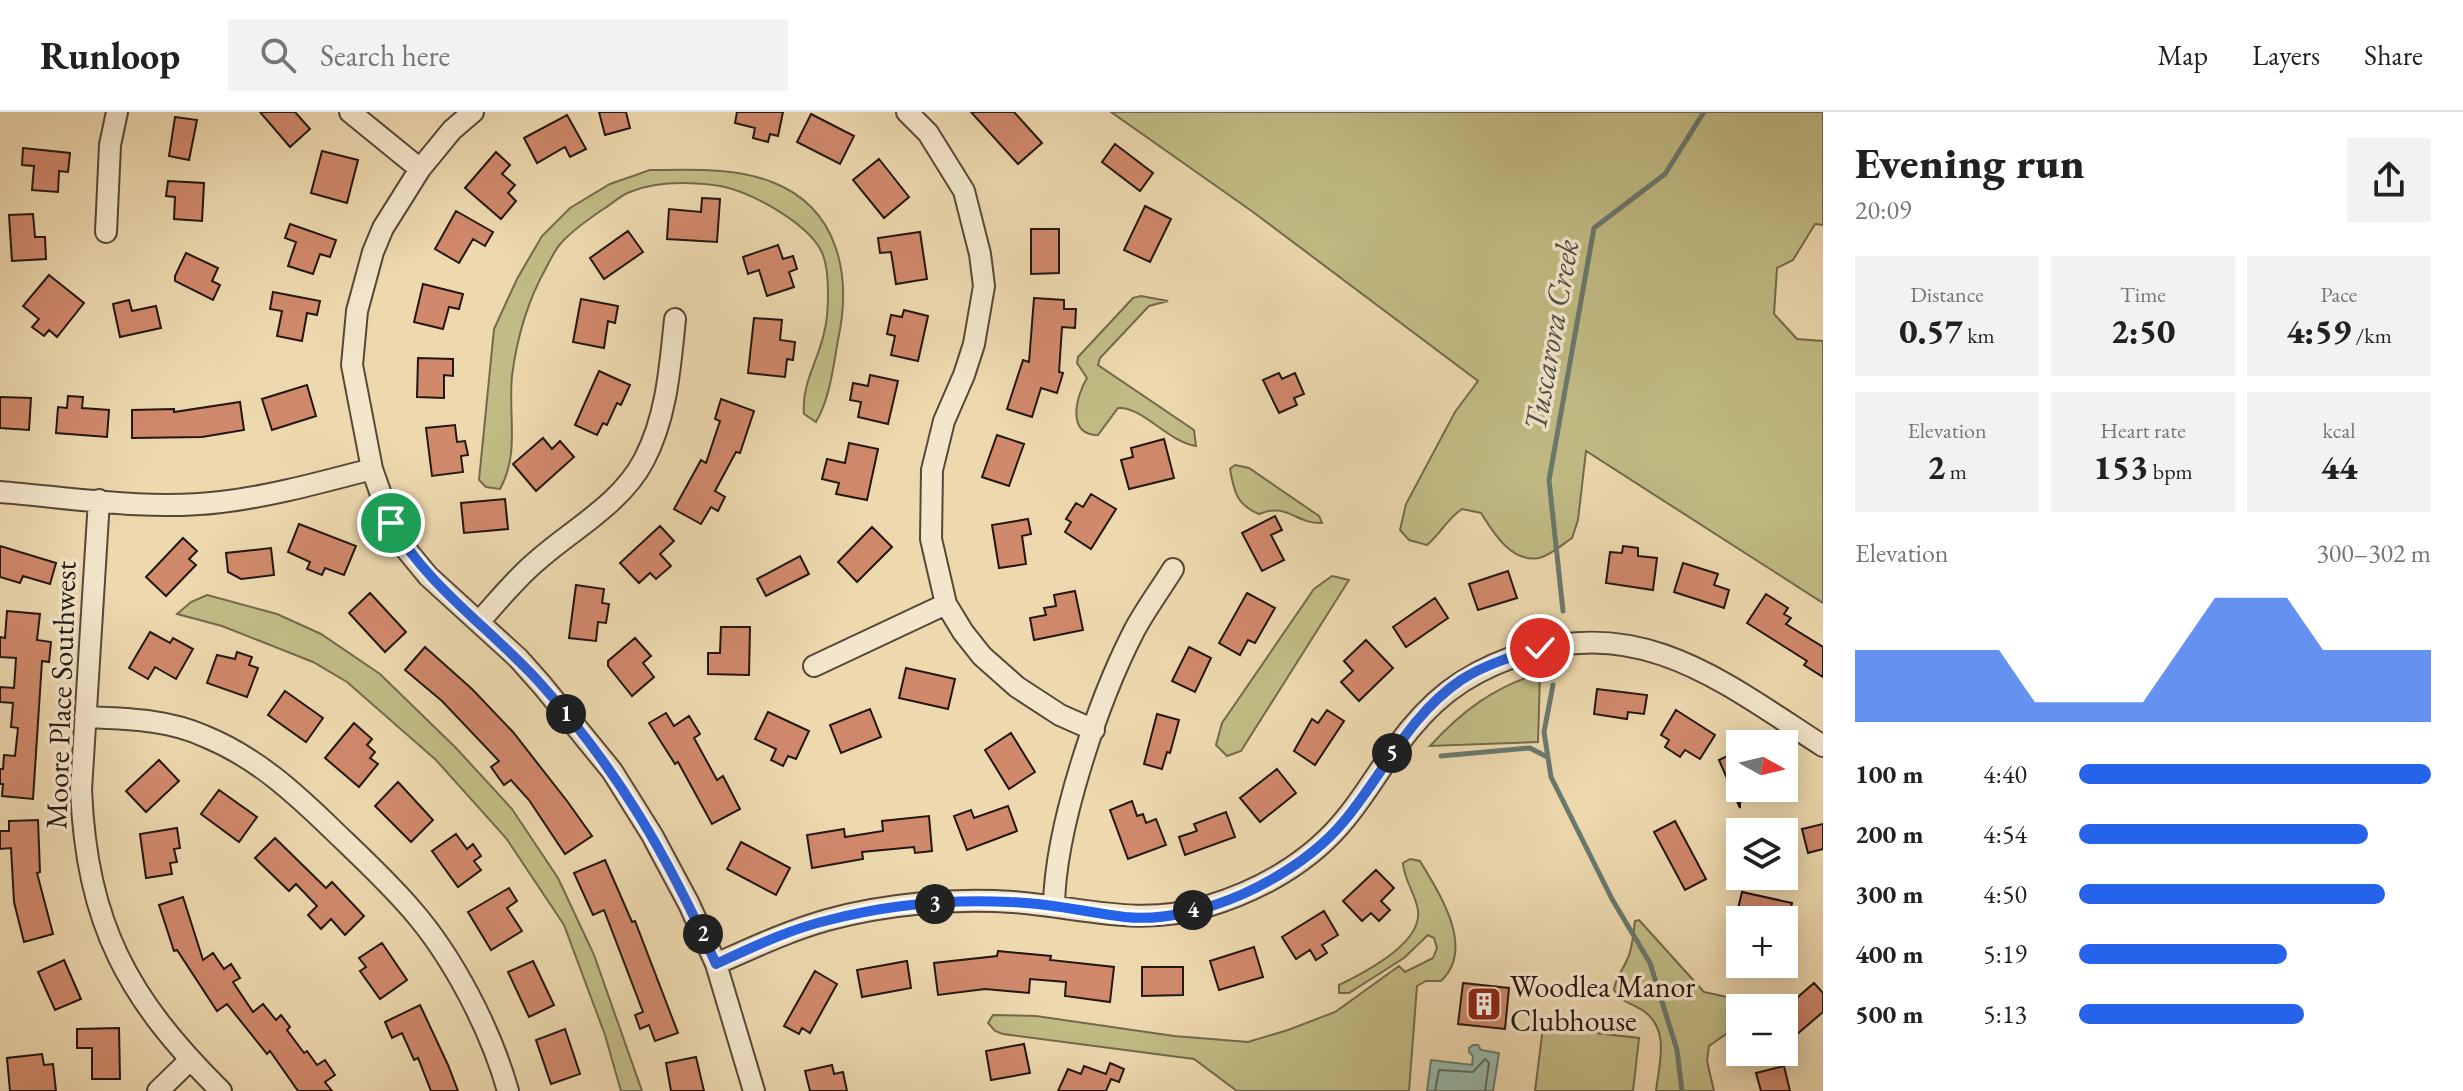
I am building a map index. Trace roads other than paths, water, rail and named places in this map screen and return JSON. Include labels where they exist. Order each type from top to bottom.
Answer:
[{"type":"street","points":[[106,232],[110,145],[117,112]]},
{"type":"street","points":[[350,112],[420,169]]},
{"type":"street","points":[[473,112],[452,130],[420,169],[383,228],[373,252],[353,335],[352,365],[372,469],[391,523],[405,548],[428,576],[542,685],[612,771],[667,863],[716,964],[754,1091]]},
{"type":"street","points":[[907,112],[928,133],[964,191],[980,254],[984,286],[974,344],[944,421],[932,470],[931,539],[946,604],[982,656],[1017,687],[1060,715],[1094,730]]},
{"type":"street","points":[[479,622],[530,566],[609,504],[642,464],[667,396],[675,319]]},
{"type":"street","points":[[0,492],[153,504],[222,502],[288,491],[372,469]]},
{"type":"street","name":"Moore Place Southwest","points":[[99,500],[81,790],[82,829],[97,905],[111,943],[149,1012],[221,1091]]},
{"type":"street","points":[[1054,906],[1065,832],[1094,730],[1135,629],[1173,569]]},
{"type":"street","points":[[814,666],[946,604]]},
{"type":"street","points":[[716,964],[778,936],[828,920],[886,909],[943,903],[1010,902],[1126,917],[1165,916],[1241,894],[1271,880],[1326,841],[1355,807],[1397,746],[1438,698],[1459,681],[1484,667],[1557,644],[1606,641],[1637,646],[1686,663],[1823,746]]},
{"type":"street","points":[[85,717],[146,720],[203,735],[262,767],[295,793],[413,911],[441,949],[486,1032],[508,1091]]},
{"type":"street","points":[[158,1091],[190,1060]]},
{"type":"water","points":[[1478,1045],[1481,1050],[1499,1053],[1493,1091],[1427,1091],[1431,1060],[1472,1065],[1473,1056],[1469,1048]]},
{"type":"waterway","name":"Tuscarora Creek","points":[[1563,611],[1549,480],[1594,228],[1665,174],[1704,112]]},
{"type":"waterway","name":"Tuscarora Creek","points":[[1553,685],[1544,732],[1551,777],[1612,899],[1650,963],[1677,1050],[1682,1091]]},
{"type":"waterway","points":[[1441,756],[1530,748],[1547,757]]},
{"type":"place","name":"Woodlea Manor Clubhouse","points":[[1484,1004]]}]
